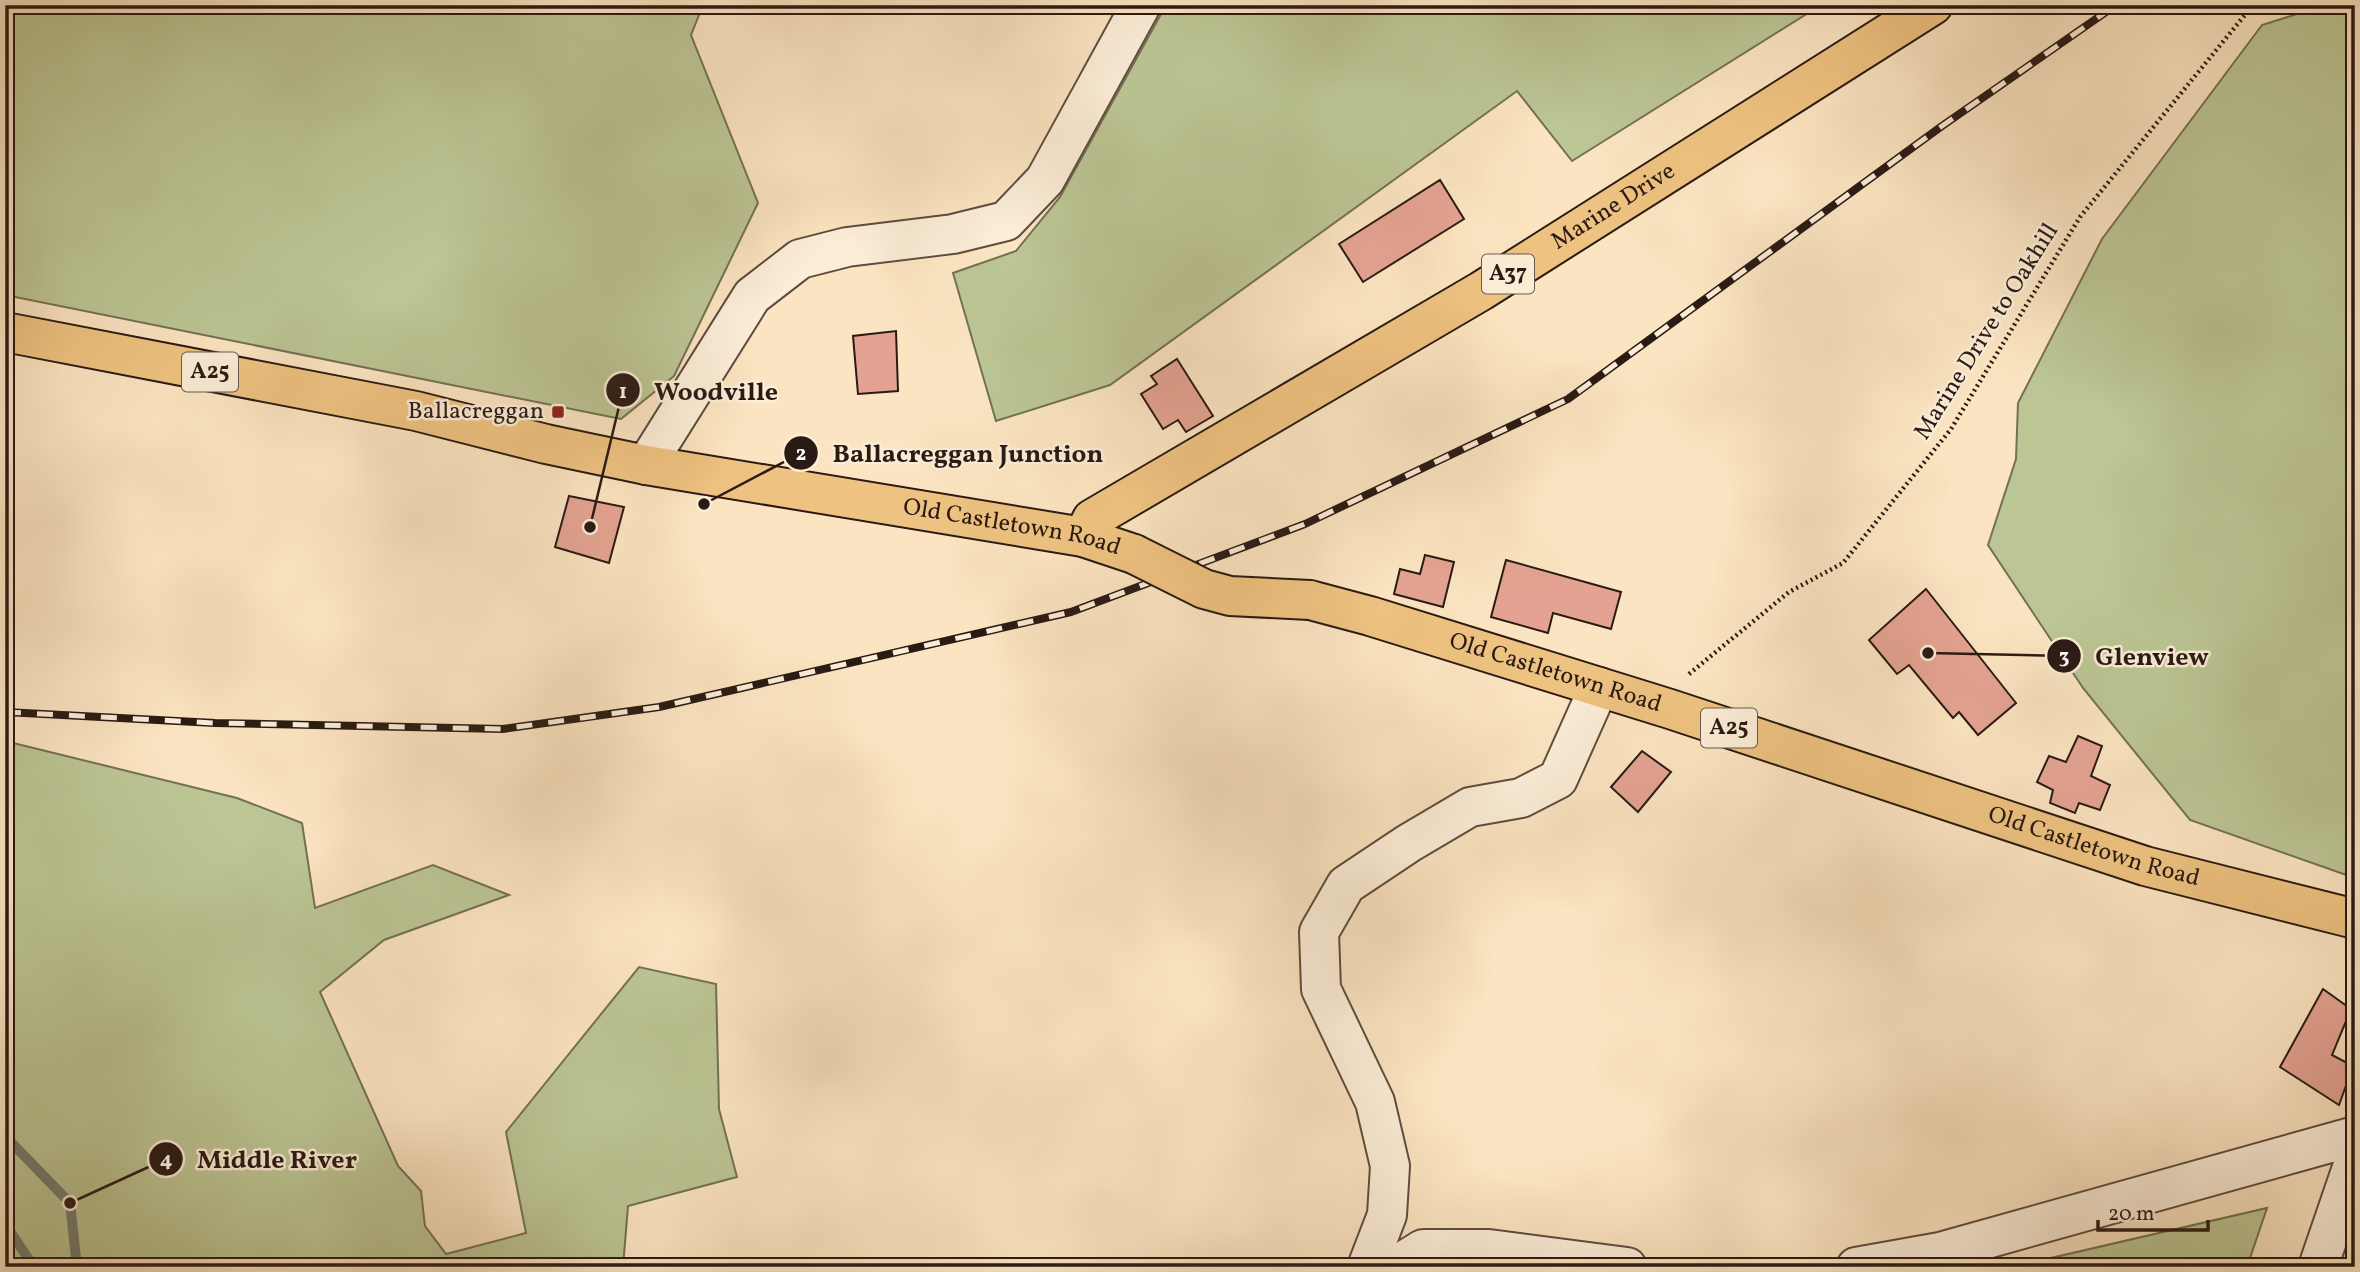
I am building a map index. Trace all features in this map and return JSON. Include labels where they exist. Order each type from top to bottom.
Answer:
[{"type":"main road","name":"Marine Drive","points":[[1083,537],[1092,519],[1481,291],[1933,5]]},
{"type":"main road","name":"Old Castletown Road","points":[[5,332],[416,411],[546,444],[646,465],[1083,537],[1134,554],[1204,589],[1230,596],[1310,600],[1670,709],[2146,866],[2355,919]]},
{"type":"lane","points":[[646,465],[752,296],[800,259],[847,247],[953,234],[1006,221],[1045,180],[1141,5]]},
{"type":"lane","points":[[1367,1267],[1387,1215],[1390,1166],[1375,1102],[1321,989],[1319,932],[1346,885],[1409,843],[1471,807],[1521,798],[1558,779],[1599,687]]},
{"type":"lane","points":[[1856,1267],[1940,1252],[2355,1136]]},
{"type":"lane","points":[[2318,1267],[2355,1158]]},
{"type":"lane","points":[[1394,1267],[1423,1249],[1489,1249],[1627,1267]]},
{"type":"path","name":"Marine Drive to Oakhill","points":[[1670,709],[1676,687],[1686,677],[1789,592],[1843,563],[1951,429],[2080,217],[2253,5]]},
{"type":"green space","points":[[5,5],[703,5],[691,35],[758,203],[674,376],[621,419],[5,295]]},
{"type":"green space","points":[[1166,5],[1821,5],[1572,161],[1517,91],[1110,385],[996,421],[953,273],[1016,251],[1060,197]]},
{"type":"green space","points":[[2326,5],[2355,5],[2355,878],[2190,820],[2083,688],[1988,545],[2016,459],[2018,403],[2102,239],[2262,25]]},
{"type":"green space","points":[[5,741],[237,798],[302,823],[315,908],[433,865],[509,895],[384,940],[320,992],[398,1166],[421,1191],[425,1226],[446,1254],[526,1233],[506,1132],[639,967],[716,984],[719,1109],[737,1177],[628,1206],[623,1267],[5,1267]]},
{"type":"green space","points":[[2267,1208],[2247,1267],[2012,1267]]},
{"type":"building","points":[[1440,180],[1464,219],[1363,282],[1339,244]]},
{"type":"building","points":[[896,331],[898,391],[858,394],[853,336]]},
{"type":"building","points":[[1177,359],[1213,416],[1186,432],[1178,420],[1163,429],[1141,394],[1157,384],[1151,376]]},
{"type":"building","points":[[569,496],[624,507],[609,563],[555,547]]},
{"type":"building","points":[[1425,555],[1454,562],[1443,607],[1394,594],[1400,569],[1420,574]]},
{"type":"building","points":[[1506,560],[1621,592],[1611,629],[1553,613],[1548,633],[1491,617]]},
{"type":"building","points":[[1926,589],[2016,703],[1978,735],[1959,712],[1953,718],[1909,665],[1897,674],[1869,640]]},
{"type":"building","points":[[2078,736],[2102,746],[2091,776],[2110,785],[2100,810],[2079,803],[2075,813],[2050,803],[2053,790],[2037,782],[2049,756],[2066,762]]},
{"type":"building","points":[[1642,751],[1671,772],[1638,812],[1611,787]]},
{"type":"building","points":[[2323,989],[2351,1009],[2332,1055],[2353,1066],[2339,1105],[2280,1067]]},
{"type":"waterway","points":[[5,1136],[70,1203],[77,1267]]},
{"type":"waterway","points":[[5,1224],[34,1267]]},
{"type":"railway","points":[[5,712],[215,723],[503,729],[659,707],[1071,612],[1305,524],[1568,399],[1942,126],[2116,5]]},
{"type":"place","name":"Ballacreggan","points":[[558,412]]},
{"type":"place","name":"Ballacreggan Junction","points":[[704,504]]},
{"type":"place","name":"Woodville","points":[[590,527]]},
{"type":"place","name":"Glenview","points":[[1928,653]]},
{"type":"place","name":"Middle River","points":[[70,1203]]}]
